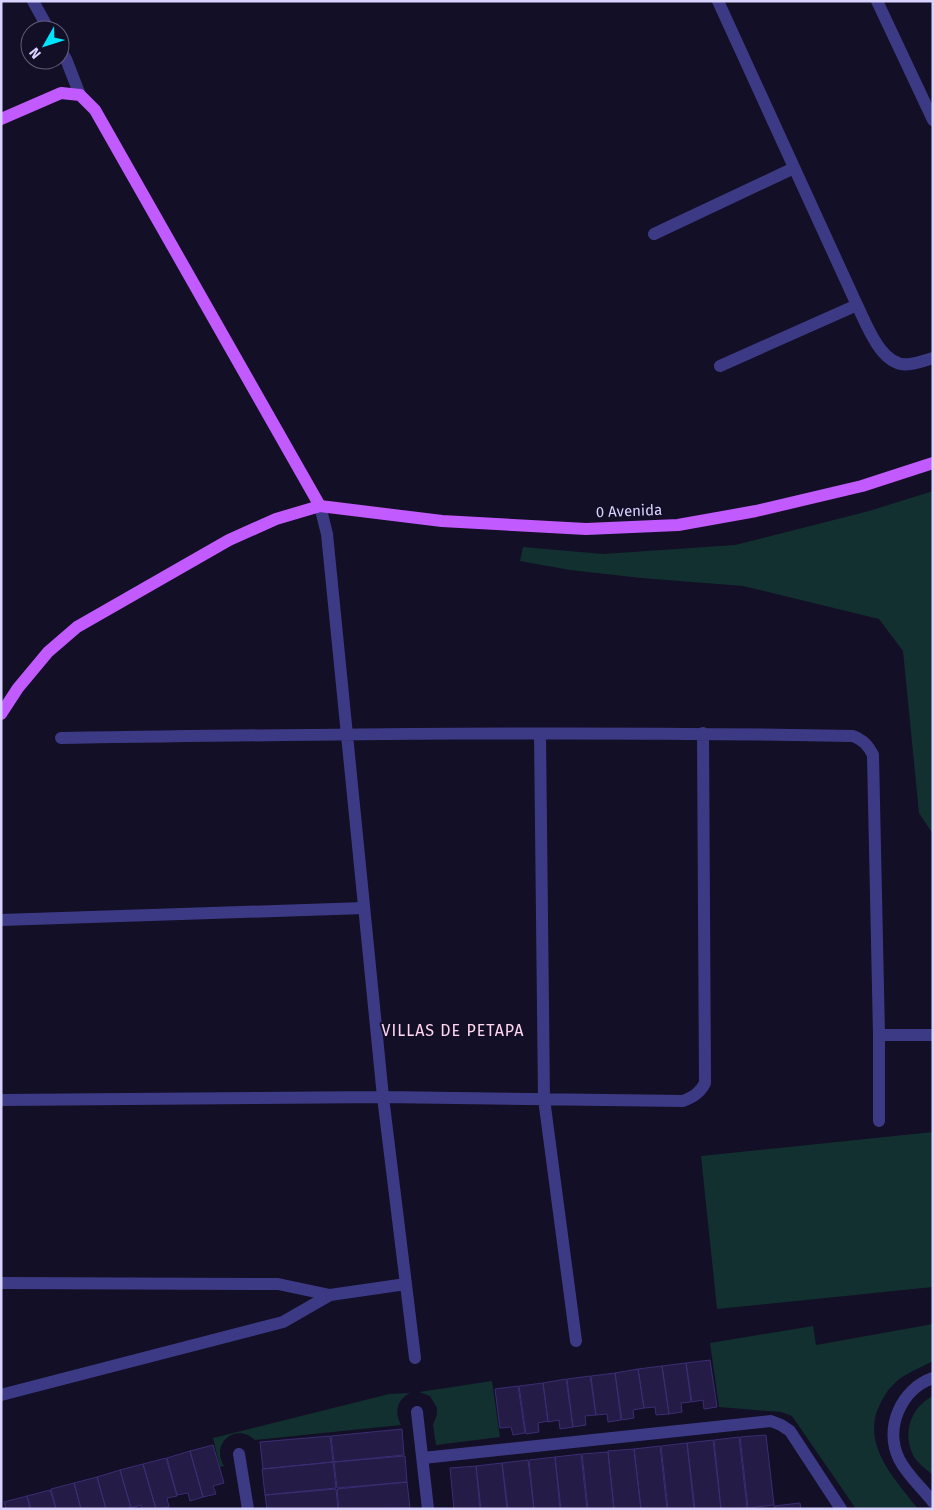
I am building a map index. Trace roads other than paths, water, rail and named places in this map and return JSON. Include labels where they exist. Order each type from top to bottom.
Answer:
[{"type":"main road","points":[[1,119],[60,93],[80,95],[95,110],[320,506],[276,519],[229,540],[77,627],[48,652],[18,688],[1,714]]},
{"type":"main road","name":"0 Avenida","points":[[320,506],[451,522],[586,529],[678,525],[756,511],[862,486],[933,463]]},
{"type":"street","points":[[33,1],[43,20]]},
{"type":"street","points":[[718,1],[857,305],[882,352],[894,362],[909,365],[933,358]]},
{"type":"street","points":[[877,1],[933,120]]},
{"type":"street","points":[[70,69],[80,95]]},
{"type":"street","points":[[654,234],[794,168]]},
{"type":"street","points":[[720,366],[857,305]]},
{"type":"street","points":[[320,506],[327,534],[384,1097],[415,1358]]},
{"type":"street","points":[[60,738],[346,734],[703,733],[853,736],[866,743],[873,755],[879,1122]]},
{"type":"street","points":[[1,1100],[384,1097],[683,1101],[698,1093],[705,1083],[703,733]]},
{"type":"street","points":[[540,734],[544,1099],[576,1341]]},
{"type":"street","points":[[1,920],[364,908]]},
{"type":"street","points":[[879,1035],[933,1035]]},
{"type":"street","points":[[1,1283],[278,1284],[330,1295],[406,1284]]},
{"type":"street","points":[[1,1395],[284,1322],[330,1295]]},
{"type":"street","points":[[933,1378],[910,1392],[899,1409],[894,1429],[895,1449],[899,1459],[933,1502]]},
{"type":"street","points":[[417,1412],[428,1509]]},
{"type":"street","points":[[423,1458],[771,1421],[790,1431],[841,1509]]},
{"type":"street","points":[[239,1454],[248,1509]]},
{"type":"district","name":"VILLAS DE PETAPA","points":[[453,1030]]}]
